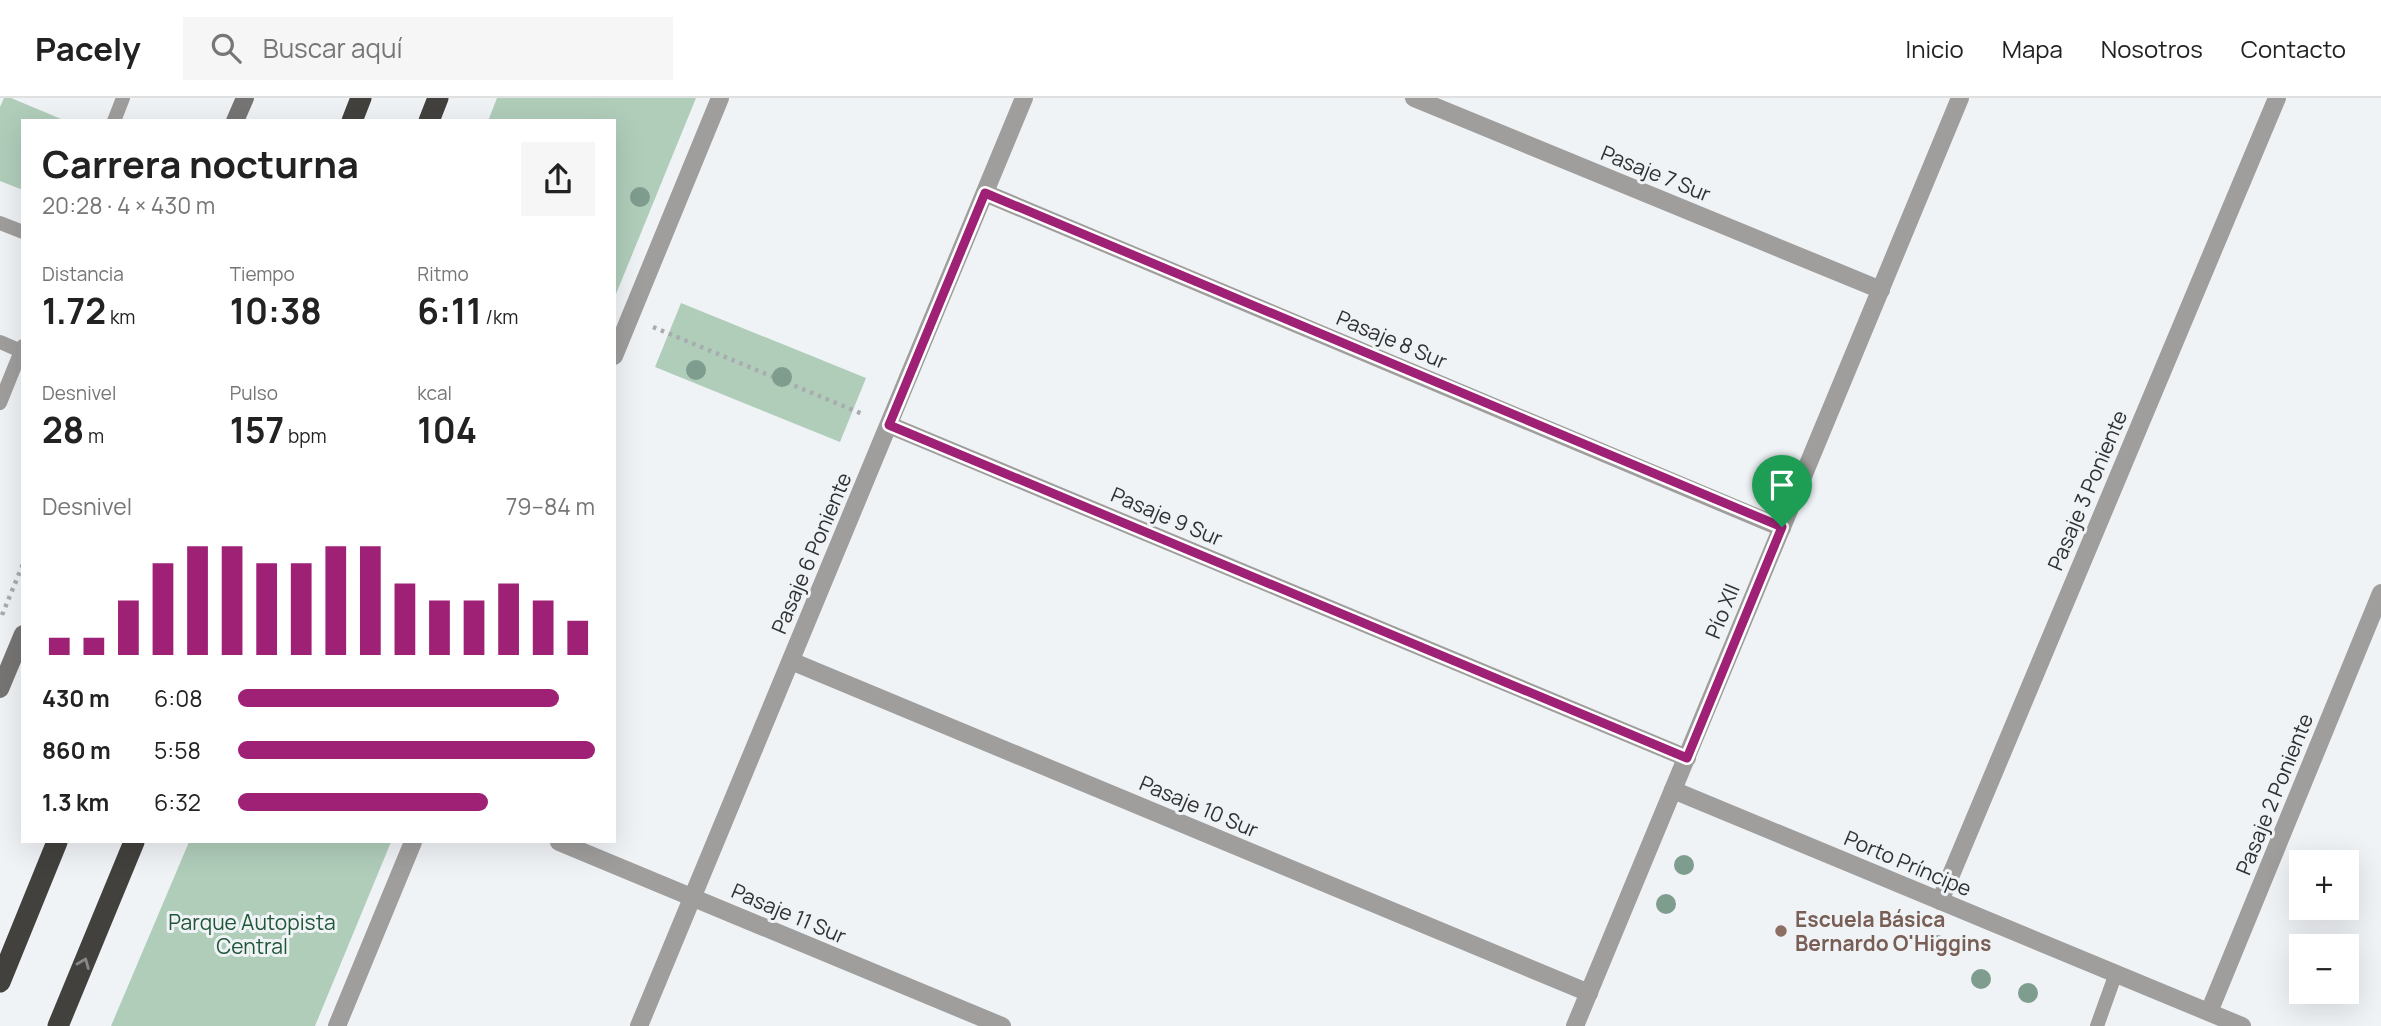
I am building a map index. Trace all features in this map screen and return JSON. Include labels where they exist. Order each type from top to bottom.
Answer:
[{"type":"highway","points":[[353,119],[361,98]]},
{"type":"highway","points":[[430,119],[438,98]]},
{"type":"highway","points":[[0,982],[57,843]]},
{"type":"highway","points":[[58,1026],[134,843]]},
{"type":"main road","points":[[237,119],[245,98]]},
{"type":"main road","points":[[0,689],[21,639]]},
{"type":"street","points":[[616,351],[720,98]]},
{"type":"street","name":"Pasaje 6 Poniente","points":[[639,1026],[1024,98]]},
{"type":"street","name":"Pasaje 7 Sur","points":[[1414,98],[1881,290]]},
{"type":"street","name":"Pío XII","points":[[1576,1026],[1960,98]]},
{"type":"street","name":"Pasaje 3 Poniente","points":[[1940,901],[2277,98]]},
{"type":"street","name":"Pasaje 8 Sur","points":[[985,193],[1782,527]]},
{"type":"street","name":"Pasaje 9 Sur","points":[[889,425],[1687,758]]},
{"type":"street","name":"Pasaje 2 Poniente","points":[[2209,1012],[2381,593]]},
{"type":"street","name":"Pasaje 10 Sur","points":[[791,661],[1589,993]]},
{"type":"street","name":"Porto Príncipe","points":[[1673,790],[2242,1026]]},
{"type":"street","points":[[337,1026],[414,843]]},
{"type":"street","name":"Pasaje 11 Sur","points":[[561,843],[1002,1026]]},
{"type":"lane","points":[[115,119],[123,98]]},
{"type":"lane","points":[[0,223],[21,231]]},
{"type":"lane","points":[[0,342],[21,349]]},
{"type":"lane","points":[[0,403],[21,351]]},
{"type":"lane","points":[[2097,1026],[2116,974]]},
{"type":"path","points":[[630,318],[889,425]]},
{"type":"path","points":[[0,621],[21,569]]},
{"type":"green space","points":[[4,98],[11,98],[61,119],[21,119],[21,189],[0,181],[0,107]]},
{"type":"green space","points":[[497,98],[696,98],[616,294],[616,119],[489,119]]},
{"type":"green space","points":[[681,303],[866,378],[840,442],[655,367]]},
{"type":"green space","name":"Parque Autopista Central","points":[[189,843],[391,843],[315,1026],[111,1026]]},
{"type":"place","name":"Escuela Básica Bernardo O'Higgins","points":[[1781,931]]},
{"type":"route","points":[[985,193],[1782,527],[1687,758],[889,425],[985,193]]}]
